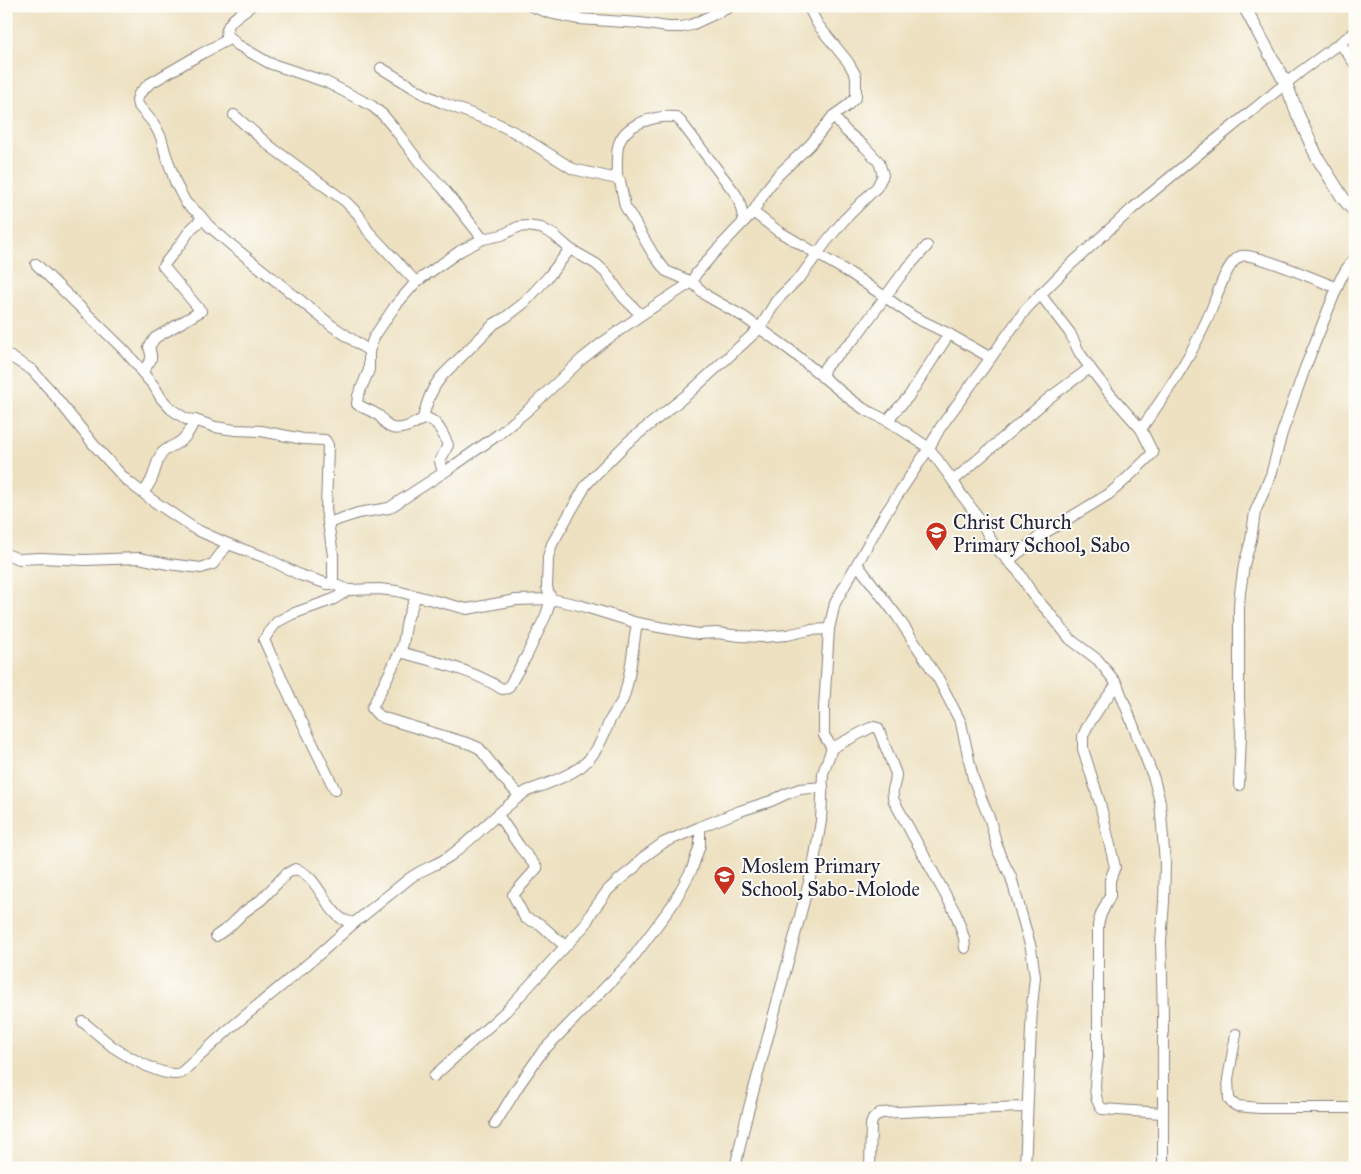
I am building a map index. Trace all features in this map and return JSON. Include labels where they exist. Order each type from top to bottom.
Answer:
[{"type":"main road","points":[[1244,6],[1286,84],[1317,157],[1355,212]]},
{"type":"street","points":[[251,6],[228,24],[226,36],[269,63],[326,82],[372,106],[394,128],[420,163],[442,187],[483,239]]},
{"type":"street","points":[[531,6],[550,13],[579,19],[668,27],[692,25],[732,6]]},
{"type":"street","points":[[328,523],[358,513],[389,508],[443,473],[499,434],[528,410],[582,359],[641,315],[692,282],[696,274],[726,239],[753,212],[778,175],[810,146],[833,116],[856,97],[856,76],[848,62],[818,25],[808,6]]},
{"type":"street","points":[[832,748],[824,735],[824,708],[830,629],[835,603],[885,514],[929,448],[940,428],[1026,309],[1133,208],[1312,63],[1355,32]]},
{"type":"street","points":[[232,38],[198,55],[149,84],[139,94],[137,100],[141,109],[154,124],[161,137],[164,152],[176,184],[186,203],[230,244],[331,325],[369,351]]},
{"type":"street","points":[[1340,43],[1355,64]]},
{"type":"street","points":[[381,68],[424,94],[516,133],[574,169],[617,178]]},
{"type":"street","points":[[234,115],[271,147],[345,201],[358,214],[368,231],[416,282]]},
{"type":"street","points":[[400,652],[465,670],[488,680],[502,689],[506,689],[527,655],[551,599],[547,588],[548,557],[552,544],[586,485],[628,442],[689,393],[760,328],[776,301],[818,255],[844,220],[878,187],[883,175],[879,162],[833,116]]},
{"type":"street","points":[[744,221],[736,193],[676,117],[661,117],[639,123],[627,131],[621,138],[618,148],[617,178],[620,181],[625,206],[653,254],[666,271],[692,282],[707,296],[744,316],[864,409],[890,422],[929,448],[979,518],[996,547],[1018,571],[1033,595],[1070,639],[1098,660],[1117,684],[1154,779],[1160,802],[1165,863],[1161,942],[1163,1168]]},
{"type":"street","points":[[753,212],[778,231],[853,275],[914,317],[991,358]]},
{"type":"street","points":[[143,373],[144,368],[150,363],[152,358],[149,347],[155,338],[201,311],[163,266],[191,229],[202,219]]},
{"type":"street","points":[[443,473],[440,461],[448,445],[434,422],[429,418],[422,418],[402,428],[390,427],[381,417],[357,404],[358,396],[369,370],[369,351],[374,337],[395,306],[416,282],[460,251],[483,239],[502,236],[518,227],[541,228],[554,235],[570,249],[596,264],[606,273],[623,298],[641,315]]},
{"type":"street","points":[[822,377],[825,367],[855,338],[902,274],[927,246]]},
{"type":"street","points":[[422,418],[434,385],[494,324],[524,303],[549,276],[570,249]]},
{"type":"street","points":[[1141,429],[1184,366],[1205,324],[1229,268],[1240,256],[1245,255],[1268,261],[1337,288]]},
{"type":"street","points":[[1239,785],[1241,734],[1239,607],[1244,565],[1251,540],[1255,512],[1271,475],[1282,433],[1305,368],[1337,288],[1347,268],[1355,258]]},
{"type":"street","points":[[36,264],[123,349],[171,409],[186,419],[228,429],[302,439],[325,440],[328,446],[326,509],[333,555],[334,584]]},
{"type":"street","points":[[1008,561],[1043,534],[1109,494],[1153,453],[1141,429],[1090,368],[1079,352],[1070,333],[1040,294]]},
{"type":"street","points":[[890,422],[890,416],[908,396],[948,334]]},
{"type":"street","points":[[6,354],[32,370],[94,445],[126,480],[195,529],[264,557],[300,575],[328,584],[334,584],[348,590],[379,589],[397,591],[467,609],[516,600],[551,599],[579,605],[637,623],[698,634],[717,633],[763,637],[787,635],[808,630],[830,629]]},
{"type":"street","points":[[952,481],[1049,398],[1090,368]]},
{"type":"street","points":[[143,492],[151,482],[161,454],[188,434],[195,420]]},
{"type":"street","points":[[6,554],[19,559],[60,558],[85,560],[139,558],[184,567],[201,568],[214,564],[228,544]]},
{"type":"street","points":[[857,564],[897,616],[939,680],[961,723],[973,778],[990,820],[999,853],[1010,877],[1032,948],[1035,977],[1025,1168]]},
{"type":"street","points":[[335,790],[264,640],[277,622],[292,614],[334,598],[348,590]]},
{"type":"street","points":[[416,596],[407,620],[400,652],[372,708],[384,718],[479,748],[500,776],[520,796]]},
{"type":"street","points":[[84,1022],[104,1040],[125,1054],[157,1070],[176,1075],[186,1069],[228,1030],[354,923],[419,872],[449,856],[527,791],[540,787],[576,769],[593,754],[622,699],[629,674],[637,623]]},
{"type":"street","points":[[1117,684],[1100,707],[1083,736],[1084,749],[1100,803],[1115,867],[1110,880],[1110,896],[1098,925],[1097,1098],[1098,1104],[1102,1109],[1162,1113]]},
{"type":"street","points":[[735,1168],[812,866],[818,839],[823,773],[832,748],[870,728],[878,728],[896,774],[892,794],[894,801],[956,914],[964,938],[965,948]]},
{"type":"street","points":[[434,1076],[528,989],[564,946],[585,925],[608,890],[663,843],[740,810],[771,801],[800,789],[823,787]]},
{"type":"street","points":[[498,815],[537,868],[513,895],[526,918],[540,924],[564,946]]},
{"type":"street","points":[[496,1124],[519,1085],[542,1052],[629,963],[673,904],[692,870],[700,846],[700,827]]},
{"type":"street","points":[[216,936],[261,900],[286,874],[295,869],[303,872],[310,879],[341,918],[354,923]]},
{"type":"street","points":[[1236,1034],[1228,1079],[1229,1099],[1232,1103],[1237,1106],[1259,1108],[1355,1108]]},
{"type":"street","points":[[870,1168],[871,1124],[873,1119],[880,1113],[1027,1107]]},
{"type":"place","name":"Christ Church Primary School, Sabo","points":[[937,552]]},
{"type":"place","name":"Moslem Primary School, Sabo-Molode","points":[[725,896]]}]
